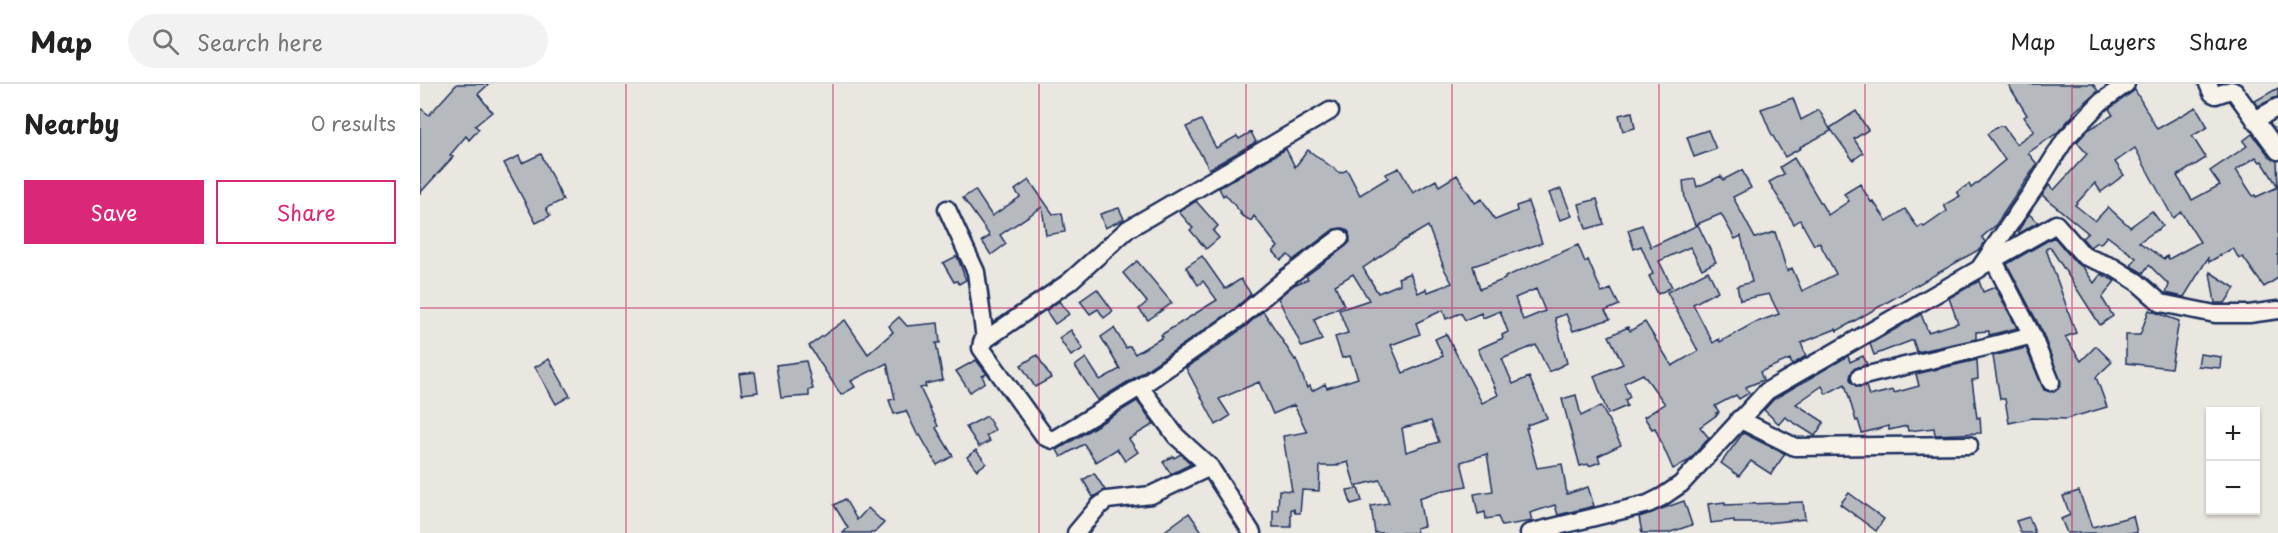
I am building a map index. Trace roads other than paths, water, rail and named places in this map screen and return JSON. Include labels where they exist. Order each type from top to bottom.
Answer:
[{"type":"street","points":[[1978,269],[2036,186],[2066,138],[2101,102],[2126,84]]},
{"type":"street","points":[[2208,84],[2212,93],[2216,95],[2233,90],[2278,151]]},
{"type":"street","points":[[2256,120],[2278,107]]},
{"type":"street","points":[[1329,111],[1128,229],[1069,282],[985,339],[981,348],[1045,436],[1050,440],[1056,439],[1140,387],[1239,318],[1340,238]]},
{"type":"street","points":[[947,209],[976,272],[985,339]]},
{"type":"street","points":[[1529,533],[1648,504],[1662,497],[1681,484],[1767,391],[2056,224],[2084,256],[2114,267],[2137,282],[2161,303],[2215,314],[2249,314],[2278,310]]},
{"type":"street","points":[[1993,259],[2032,335],[2051,382]]},
{"type":"street","points":[[1860,377],[2032,335]]},
{"type":"street","points":[[1140,387],[1176,436],[1210,467],[1252,533]]},
{"type":"street","points":[[1739,419],[1795,447],[1969,445]]},
{"type":"street","points":[[1076,533],[1102,502],[1151,495],[1210,467]]}]
